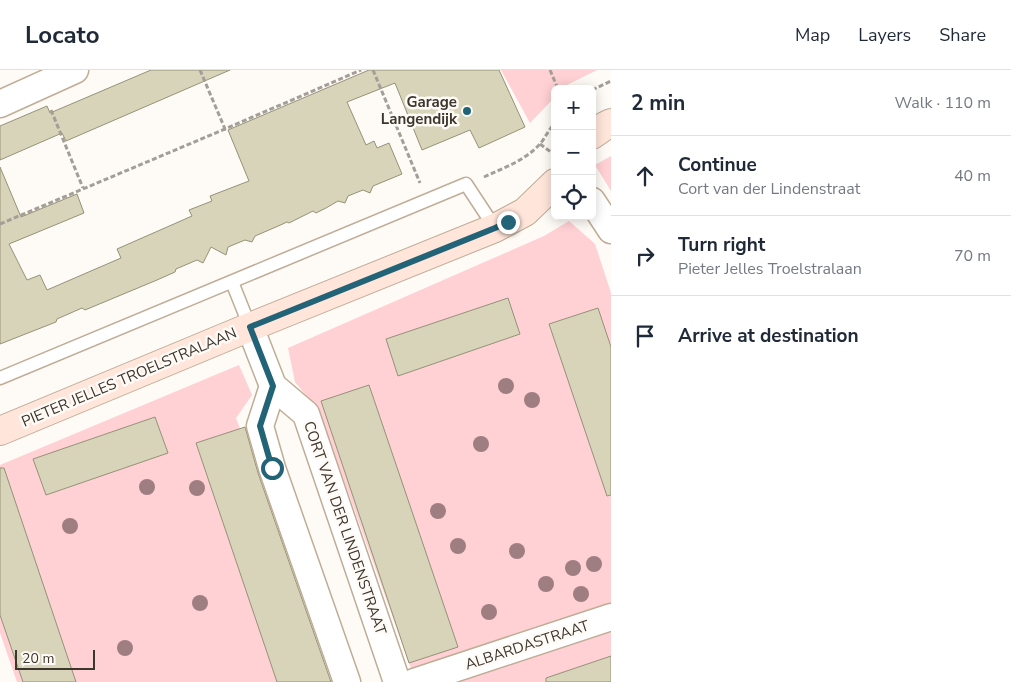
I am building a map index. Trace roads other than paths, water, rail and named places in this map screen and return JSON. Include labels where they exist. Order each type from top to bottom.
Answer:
[{"type":"street","points":[[0,104],[75,70]]},
{"type":"street","name":"PIETER JELLES TROELSTRALAAN","points":[[0,432],[250,327],[495,228],[525,212],[551,188]]},
{"type":"street","points":[[596,207],[611,230]]},
{"type":"street","name":"CORT VAN DER LINDENSTRAAT","points":[[250,327],[273,386],[306,414],[397,682]]},
{"type":"street","points":[[273,386],[260,426],[272,468],[347,682]]},
{"type":"street","name":"ALBARDASTRAAT","points":[[414,682],[611,617]]},
{"type":"lane","points":[[0,378],[466,184],[495,228]]},
{"type":"lane","points":[[232,282],[250,327]]},
{"type":"place","name":"Garage Langendijk","points":[[467,111]]}]
